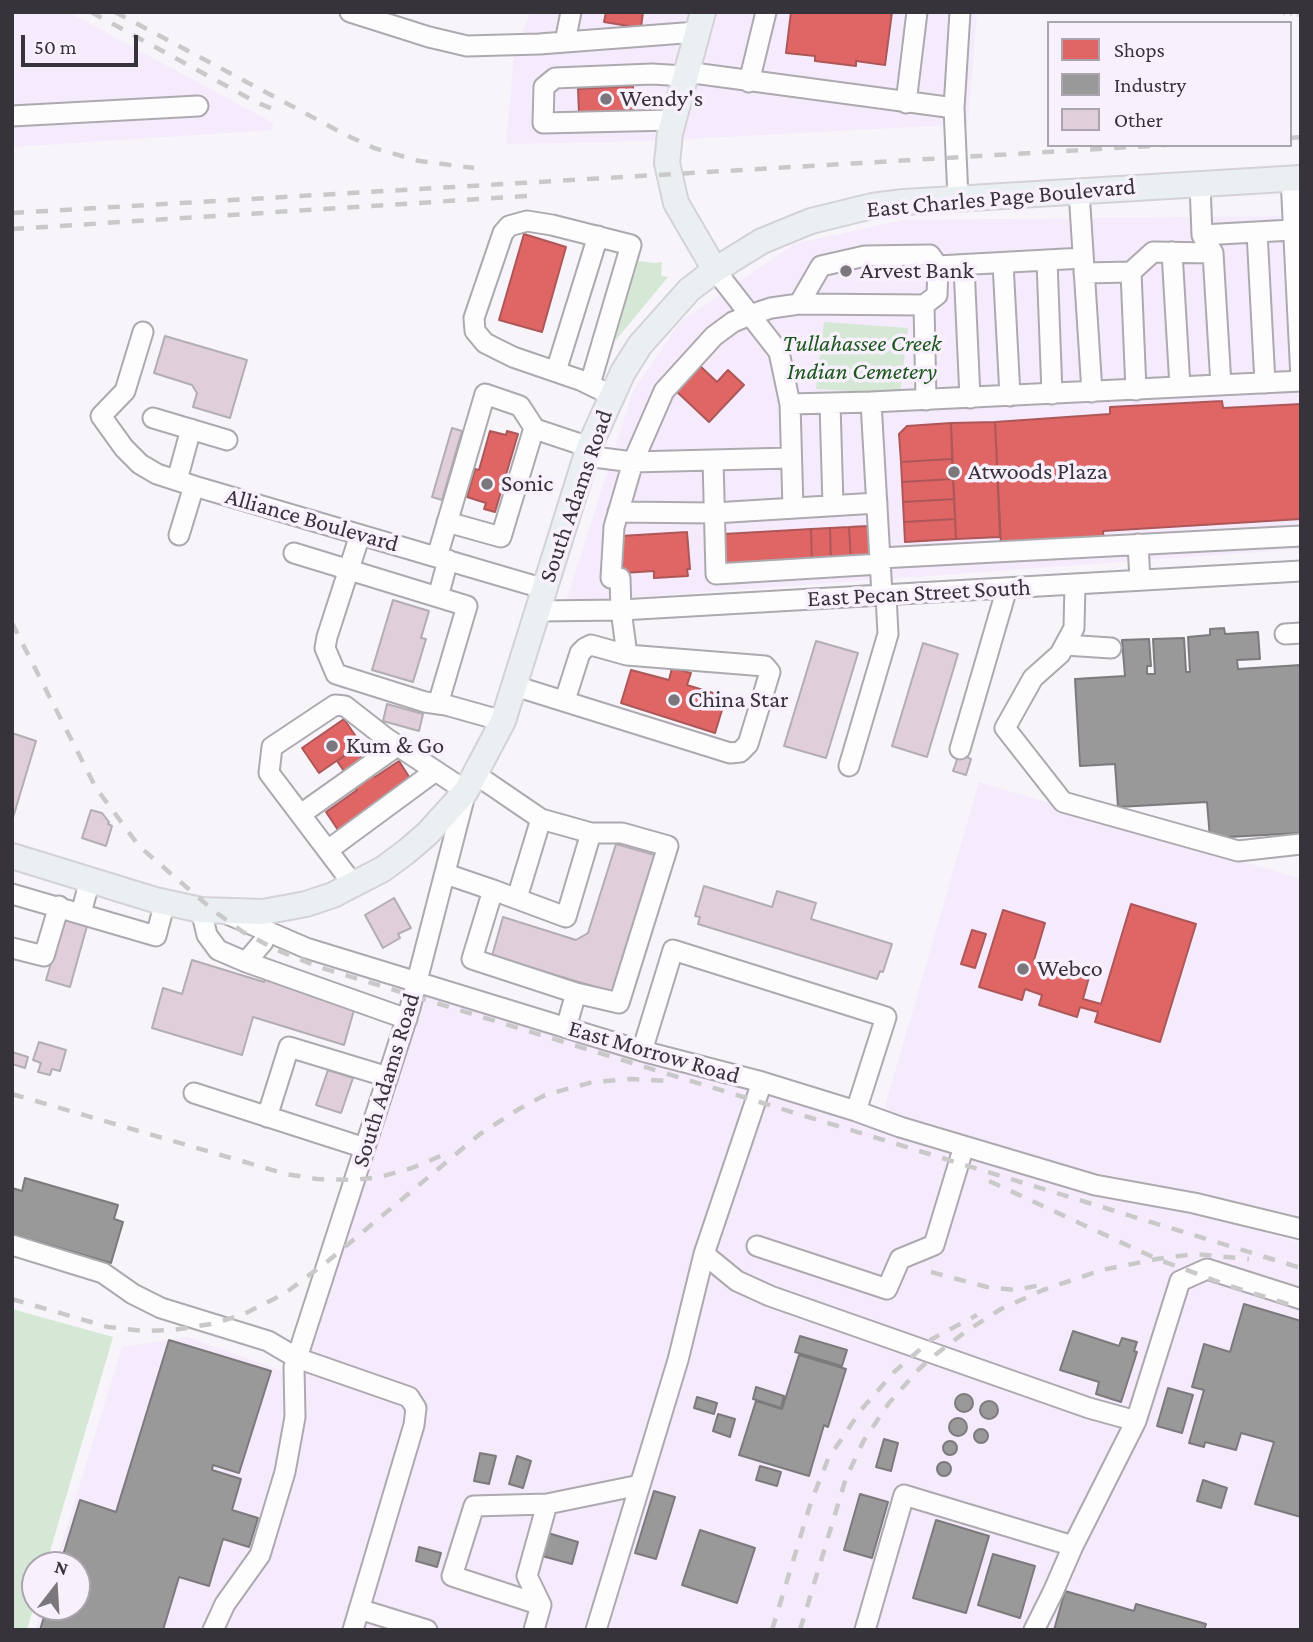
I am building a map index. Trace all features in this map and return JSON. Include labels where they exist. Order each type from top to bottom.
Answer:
[{"type":"main road","points":[[700,22],[673,120],[667,163],[672,189],[685,220],[715,270]]},
{"type":"main road","name":"East Charles Page Boulevard","points":[[715,270],[762,241],[811,221],[872,206],[958,198],[1296,178]]},
{"type":"main road","name":"South Adams Road","points":[[212,911],[263,912],[306,904],[332,895],[383,869],[406,852],[427,834],[471,782],[503,721],[516,686],[587,452],[601,390],[688,290],[715,270]]},
{"type":"main road","name":"East Morrow Road","points":[[12,856],[165,902],[212,911]]},
{"type":"street","points":[[349,12],[467,46],[565,42],[700,22]]},
{"type":"street","points":[[565,42],[571,12]]},
{"type":"street","points":[[750,82],[766,12]]},
{"type":"street","points":[[906,103],[918,12]]},
{"type":"street","points":[[958,198],[954,108],[960,12]]},
{"type":"street","points":[[673,120],[543,123],[544,87],[555,78],[685,74],[954,108]]},
{"type":"street","points":[[12,116],[198,106]]},
{"type":"street","points":[[790,404],[970,398],[1301,380],[1292,230],[1296,178]]},
{"type":"street","points":[[1200,184],[1202,235],[1213,253],[1221,385]]},
{"type":"street","points":[[1079,191],[1092,392]]},
{"type":"street","points":[[527,221],[631,245],[601,390],[556,371],[513,357],[485,343],[475,331],[474,318],[503,233],[509,226],[527,221]]},
{"type":"street","points":[[1202,235],[1292,230]]},
{"type":"street","points":[[1257,232],[1265,383]]},
{"type":"street","points":[[556,371],[598,236]]},
{"type":"street","points":[[1172,251],[1180,387]]},
{"type":"street","points":[[939,266],[1047,261],[1131,272],[1153,252],[1213,253]]},
{"type":"street","points":[[627,655],[621,610],[621,578],[611,578],[614,527],[633,462],[664,391],[714,336],[733,322],[771,308],[799,304],[924,305],[937,295],[939,266],[930,256],[864,257],[821,266],[799,304]]},
{"type":"street","points":[[1047,261],[1052,394]]},
{"type":"street","points":[[1003,264],[1010,396]]},
{"type":"street","points":[[964,266],[970,398]]},
{"type":"street","points":[[715,270],[779,352],[790,404],[793,508]]},
{"type":"street","points":[[1131,272],[1136,390]]},
{"type":"street","points":[[924,305],[926,400]]},
{"type":"street","name":"Alliance Boulevard","points":[[143,332],[125,391],[102,416],[124,448],[140,464],[157,474],[185,483],[442,559],[541,600]]},
{"type":"street","points":[[438,597],[447,522],[485,394],[520,405],[534,428],[587,452],[633,462],[790,458]]},
{"type":"street","points":[[849,766],[888,634],[880,561],[871,402]]},
{"type":"street","points":[[830,404],[833,505]]},
{"type":"street","points":[[153,418],[227,440]]},
{"type":"street","points":[[447,522],[501,537],[534,428]]},
{"type":"street","points":[[179,535],[191,429]]},
{"type":"street","points":[[713,460],[716,574],[1138,544],[1301,536]]},
{"type":"street","points":[[618,512],[714,513],[877,503]]},
{"type":"street","points":[[360,535],[326,648],[335,674],[425,702],[503,721]]},
{"type":"street","points":[[1138,544],[1140,580]]},
{"type":"street","points":[[294,553],[467,606],[438,704]]},
{"type":"street","name":"East Pecan Street South","points":[[541,600],[621,610],[1301,571]]},
{"type":"street","points":[[1074,584],[1074,628],[1060,654],[1033,678],[1004,728],[1063,802],[1238,851],[1301,845]]},
{"type":"street","points":[[960,748],[1007,588]]},
{"type":"street","points":[[516,686],[730,752],[740,752],[748,744],[770,672],[765,666],[627,655],[592,645],[579,653],[565,700]]},
{"type":"street","points":[[1065,645],[1111,648]]},
{"type":"street","points":[[354,884],[269,773],[272,747],[335,705],[345,706],[435,772],[471,782],[541,819],[592,832],[622,833],[668,846],[619,1003],[576,993],[472,959],[493,890]]},
{"type":"street","points":[[300,814],[397,746]]},
{"type":"street","points":[[328,850],[435,772]]},
{"type":"street","name":"South Adams Road","points":[[213,1630],[225,1604],[260,1555],[271,1519],[285,1472],[295,1417],[295,1363],[407,1019],[471,782]]},
{"type":"street","points":[[517,898],[541,819]]},
{"type":"street","points":[[446,874],[566,917],[592,832]]},
{"type":"street","points":[[80,913],[90,880]]},
{"type":"street","points":[[12,894],[156,936],[165,902]]},
{"type":"street","points":[[12,947],[44,956],[59,906]]},
{"type":"street","points":[[212,911],[207,935],[218,950],[407,1019]]},
{"type":"street","name":"East Morrow Road","points":[[212,911],[306,948],[642,1051],[761,1082],[856,1111],[900,1128],[1095,1185],[1194,1203],[1301,1229]]},
{"type":"street","points":[[246,962],[268,932]]},
{"type":"street","points":[[642,1051],[673,950],[886,1017],[856,1111]]},
{"type":"street","points":[[566,1028],[576,993]]},
{"type":"street","points":[[267,1117],[289,1047],[388,1077]]},
{"type":"street","points":[[596,1630],[678,1360],[704,1254],[761,1082]]},
{"type":"street","points":[[194,1093],[365,1148]]},
{"type":"street","points":[[757,1246],[887,1289],[900,1259],[934,1245],[964,1146]]},
{"type":"street","points":[[12,1245],[103,1273],[133,1294],[161,1308],[268,1341],[295,1363],[409,1396],[416,1408],[414,1425],[353,1630]]},
{"type":"street","points":[[704,1254],[737,1280],[770,1296],[1089,1408],[1136,1421]]},
{"type":"street","points":[[1034,1630],[1136,1421],[1180,1281],[1207,1269],[1301,1299]]},
{"type":"street","points":[[541,1605],[452,1576],[474,1506],[547,1504],[640,1485]]},
{"type":"street","points":[[865,1630],[904,1495],[1073,1546]]},
{"type":"street","points":[[534,1630],[541,1605],[527,1576],[547,1504]]},
{"type":"street","points":[[359,1609],[428,1630]]},
{"type":"path","points":[[1269,12],[1301,16]]},
{"type":"shaded area","points":[[12,12],[68,12],[273,123],[272,130],[12,147]]},
{"type":"shaded area","points":[[530,12],[977,12],[968,124],[650,141],[506,144],[514,57]]},
{"type":"shaded area","name":"Atwoods Plaza","points":[[1301,216],[1301,549],[566,602],[633,391],[680,322],[794,244],[903,220]]},
{"type":"shaded area","points":[[979,782],[1301,879],[1301,1220],[1193,1192],[1056,1165],[883,1113]]},
{"type":"shaded area","points":[[422,988],[1075,1188],[1210,1216],[1301,1243],[1301,1630],[35,1630],[38,1621],[91,1621],[91,1551],[59,1551],[122,1347],[187,1337],[299,1377]]},
{"type":"green space","points":[[638,261],[662,262],[661,276],[668,277],[615,341]]},
{"type":"green space","name":"Tullahassee Creek Indian Cemetery","points":[[824,322],[908,328],[900,394],[816,389]]},
{"type":"green space","points":[[12,1309],[113,1337],[50,1551],[21,1551],[21,1621],[30,1621],[27,1630],[12,1630]]},
{"type":"building: Shops","points":[[606,12],[643,12],[641,28],[604,22]]},
{"type":"building: Shops","points":[[791,12],[892,12],[885,65],[856,61],[856,66],[815,61],[815,56],[786,53]]},
{"type":"building: Shops","name":"Wendy's","points":[[633,86],[634,110],[579,113],[578,89]]},
{"type":"building: Shops","points":[[524,234],[566,247],[542,332],[499,320]]},
{"type":"building: Shops","points":[[699,365],[717,382],[728,370],[744,385],[709,422],[675,390]]},
{"type":"building: Shops","points":[[1222,401],[1223,408],[1301,404],[1301,519],[1103,531],[1104,544],[1001,544],[995,422],[1110,414],[1110,407]]},
{"type":"building: Shops","points":[[995,422],[1000,537],[956,539],[951,423]]},
{"type":"building: Shops","points":[[951,423],[952,459],[901,462],[899,434],[907,426]]},
{"type":"building: Shops","name":"Sonic","points":[[490,431],[506,435],[507,431],[518,434],[495,512],[484,509],[486,503],[467,497],[475,469],[479,470]]},
{"type":"building: Shops","points":[[952,459],[953,479],[902,482],[901,462]]},
{"type":"building: Shops","points":[[953,479],[954,499],[903,502],[902,482]]},
{"type":"building: Shops","points":[[954,499],[955,519],[904,522],[903,502]]},
{"type":"building: Shops","points":[[955,519],[956,539],[905,542],[904,522]]},
{"type":"building: Shops","points":[[868,526],[870,561],[851,562],[849,527]]},
{"type":"building: Shops","points":[[849,527],[851,562],[831,564],[830,528]]},
{"type":"building: Shops","points":[[830,528],[831,564],[812,565],[811,529]]},
{"type":"building: Shops","points":[[811,529],[812,565],[726,570],[724,534]]},
{"type":"building: Shops","points":[[687,532],[690,569],[687,569],[688,576],[654,578],[654,571],[623,573],[621,536]]},
{"type":"building: Shops","name":"China Star","points":[[672,668],[691,673],[687,685],[726,697],[715,733],[621,703],[631,670],[669,680]]},
{"type":"building: Shops","name":"Kum & Go","points":[[344,719],[361,744],[319,773],[302,748]]},
{"type":"building: Shops","name":"Kum & Go","points":[[355,749],[375,777],[399,761],[413,783],[340,833],[326,812],[357,790],[337,761]]},
{"type":"building: Shops","name":"Webco","points":[[1131,904],[1196,924],[1160,1042],[1095,1022],[1098,1012],[1080,1007],[1077,1017],[1039,1005],[1042,995],[1025,989],[1022,1000],[979,987],[1003,910],[1045,923],[1034,960],[1089,977],[1083,999],[1101,1004]]},
{"type":"building: Shops","points":[[972,930],[986,934],[975,968],[961,964]]},
{"type":"building: Industry","points":[[1224,628],[1225,634],[1258,632],[1260,659],[1237,660],[1238,669],[1301,665],[1301,833],[1210,838],[1207,802],[1118,807],[1115,764],[1080,766],[1075,679],[1125,676],[1122,640],[1149,639],[1151,666],[1147,666],[1147,674],[1155,674],[1153,639],[1184,638],[1186,672],[1190,672],[1188,637],[1210,635],[1210,629]]},
{"type":"building: Industry","points":[[25,1178],[118,1205],[114,1219],[123,1222],[111,1263],[12,1234],[12,1188],[22,1191]]},
{"type":"building: Industry","points":[[1244,1304],[1301,1321],[1301,1517],[1255,1504],[1274,1442],[1241,1433],[1236,1450],[1205,1442],[1204,1447],[1189,1443],[1204,1390],[1192,1387],[1204,1344],[1230,1352]]},
{"type":"building: Industry","points":[[1073,1331],[1119,1346],[1122,1338],[1137,1342],[1134,1351],[1137,1352],[1121,1402],[1096,1394],[1099,1382],[1060,1370]]},
{"type":"building: Industry","points":[[800,1336],[847,1350],[842,1366],[795,1352]]},
{"type":"building: Industry","points":[[169,1340],[271,1371],[239,1473],[213,1465],[212,1470],[241,1479],[232,1510],[258,1518],[249,1547],[223,1539],[209,1586],[179,1577],[163,1630],[40,1630],[43,1621],[91,1621],[91,1551],[64,1551],[80,1500],[116,1512]]},
{"type":"building: Industry","points":[[799,1355],[846,1369],[828,1427],[824,1425],[809,1476],[739,1455],[756,1401],[782,1409]]},
{"type":"building: Industry","points":[[756,1387],[784,1396],[781,1408],[753,1399]]},
{"type":"building: Industry","points":[[1168,1388],[1193,1395],[1182,1433],[1157,1426]]},
{"type":"building: Industry","points":[[964,1394],[970,1397],[973,1403],[970,1409],[964,1412],[958,1409],[955,1403],[958,1397]]},
{"type":"building: Industry","points":[[697,1397],[717,1403],[714,1414],[694,1408]]},
{"type":"building: Industry","points":[[989,1401],[995,1404],[998,1410],[995,1416],[989,1419],[983,1416],[980,1410],[983,1404]]},
{"type":"building: Industry","points":[[718,1414],[735,1419],[730,1437],[713,1431]]},
{"type":"building: Industry","points":[[958,1418],[964,1421],[967,1427],[964,1433],[958,1436],[952,1433],[949,1427],[952,1421]]},
{"type":"building: Industry","points":[[978,1429],[984,1429],[988,1436],[984,1443],[978,1443],[974,1439],[974,1433]]},
{"type":"building: Industry","points":[[884,1439],[898,1443],[891,1471],[876,1467]]},
{"type":"building: Industry","points":[[947,1441],[953,1441],[957,1448],[953,1455],[947,1455],[943,1451],[943,1445]]},
{"type":"building: Industry","points":[[480,1453],[496,1456],[489,1484],[474,1481]]},
{"type":"building: Industry","points":[[517,1456],[531,1461],[523,1488],[509,1484]]},
{"type":"building: Industry","points":[[941,1462],[947,1462],[951,1469],[947,1476],[941,1476],[937,1472],[937,1466]]},
{"type":"building: Industry","points":[[760,1466],[781,1472],[777,1486],[756,1480]]},
{"type":"building: Industry","points":[[1203,1480],[1227,1488],[1221,1508],[1197,1501]]},
{"type":"building: Industry","points":[[654,1491],[675,1497],[656,1559],[635,1553]]},
{"type":"building: Industry","points":[[860,1494],[888,1502],[872,1558],[844,1550]]},
{"type":"building: Industry","points":[[936,1520],[989,1536],[966,1613],[913,1598]]},
{"type":"building: Industry","points":[[700,1530],[755,1548],[737,1603],[682,1585]]},
{"type":"building: Industry","points":[[548,1533],[578,1542],[572,1564],[542,1556]]},
{"type":"building: Industry","points":[[419,1547],[441,1553],[437,1567],[416,1561]]},
{"type":"building: Industry","points":[[993,1554],[1035,1566],[1020,1618],[978,1605]]},
{"type":"building: Industry","points":[[1065,1591],[1134,1611],[1136,1604],[1206,1624],[1204,1630],[1054,1630]]},
{"type":"building: Other","points":[[165,336],[247,360],[230,418],[193,407],[197,393],[192,385],[154,373]]},
{"type":"building: Other","points":[[452,428],[462,431],[442,500],[432,497]]},
{"type":"building: Other","points":[[393,600],[429,611],[421,638],[426,639],[413,682],[372,670]]},
{"type":"building: Other","points":[[816,641],[858,653],[826,758],[784,746]]},
{"type":"building: Other","points":[[923,643],[958,654],[927,757],[892,746]]},
{"type":"building: Other","points":[[387,704],[423,714],[419,731],[383,721]]},
{"type":"building: Other","points":[[12,733],[36,741],[12,821]]},
{"type":"building: Other","points":[[959,754],[971,759],[966,775],[953,771]]},
{"type":"building: Other","points":[[91,810],[102,813],[112,826],[106,846],[82,838]]},
{"type":"building: Other","points":[[616,844],[655,855],[612,992],[492,956],[503,917],[576,940],[588,933]]},
{"type":"building: Other","points":[[704,886],[772,907],[777,891],[816,903],[811,919],[892,944],[883,972],[880,971],[877,979],[698,924],[700,917],[695,916]]},
{"type":"building: Other","points":[[394,898],[411,928],[398,934],[400,938],[383,948],[365,915]]},
{"type":"building: Other","points":[[64,919],[87,926],[70,987],[46,980]]},
{"type":"building: Other","points":[[192,960],[264,982],[266,976],[356,1003],[344,1045],[253,1017],[242,1055],[152,1028],[163,988],[182,994]]},
{"type":"building: Other","points":[[39,1042],[66,1050],[60,1071],[52,1069],[50,1075],[38,1072],[41,1063],[33,1060]]},
{"type":"building: Other","points":[[12,1052],[28,1057],[25,1068],[12,1064]]},
{"type":"building: Other","points":[[328,1070],[353,1078],[341,1113],[316,1105]]},
{"type":"railway","points":[[91,12],[256,102],[280,112]]},
{"type":"railway","points":[[115,12],[374,148],[419,161],[474,168]]},
{"type":"railway","points":[[1292,138],[1301,137]]},
{"type":"railway","points":[[12,213],[1132,147]]},
{"type":"railway","points":[[12,229],[527,196]]},
{"type":"railway","points":[[12,623],[96,788],[139,846],[214,911],[243,932],[277,950],[319,967],[1301,1268]]},
{"type":"railway","points":[[12,1299],[108,1327],[144,1331],[211,1324],[242,1315],[284,1294],[328,1261],[480,1134],[519,1109],[545,1095],[593,1082],[631,1079],[670,1081]]},
{"type":"railway","points":[[12,1094],[286,1174],[317,1179],[354,1180],[380,1177],[412,1168],[450,1152]]},
{"type":"railway","points":[[989,1181],[1157,1259],[1301,1308]]},
{"type":"railway","points":[[800,1630],[846,1478],[864,1440],[889,1403],[935,1355],[1001,1309],[1043,1290],[1102,1270],[1194,1254],[1249,1259]]},
{"type":"railway","points":[[931,1272],[987,1287],[1016,1290],[1041,1285]]},
{"type":"railway","points":[[772,1630],[811,1502],[828,1459],[861,1410],[894,1372],[932,1339],[977,1315]]},
{"type":"place","name":"Wendy's","points":[[606,99]]},
{"type":"place","name":"Arvest Bank","points":[[846,271]]},
{"type":"place","name":"Atwoods Plaza","points":[[954,472]]},
{"type":"place","name":"Sonic","points":[[487,484]]},
{"type":"place","name":"China Star","points":[[674,700]]},
{"type":"place","name":"Kum & Go","points":[[332,746]]},
{"type":"place","name":"Webco","points":[[1023,969]]}]
